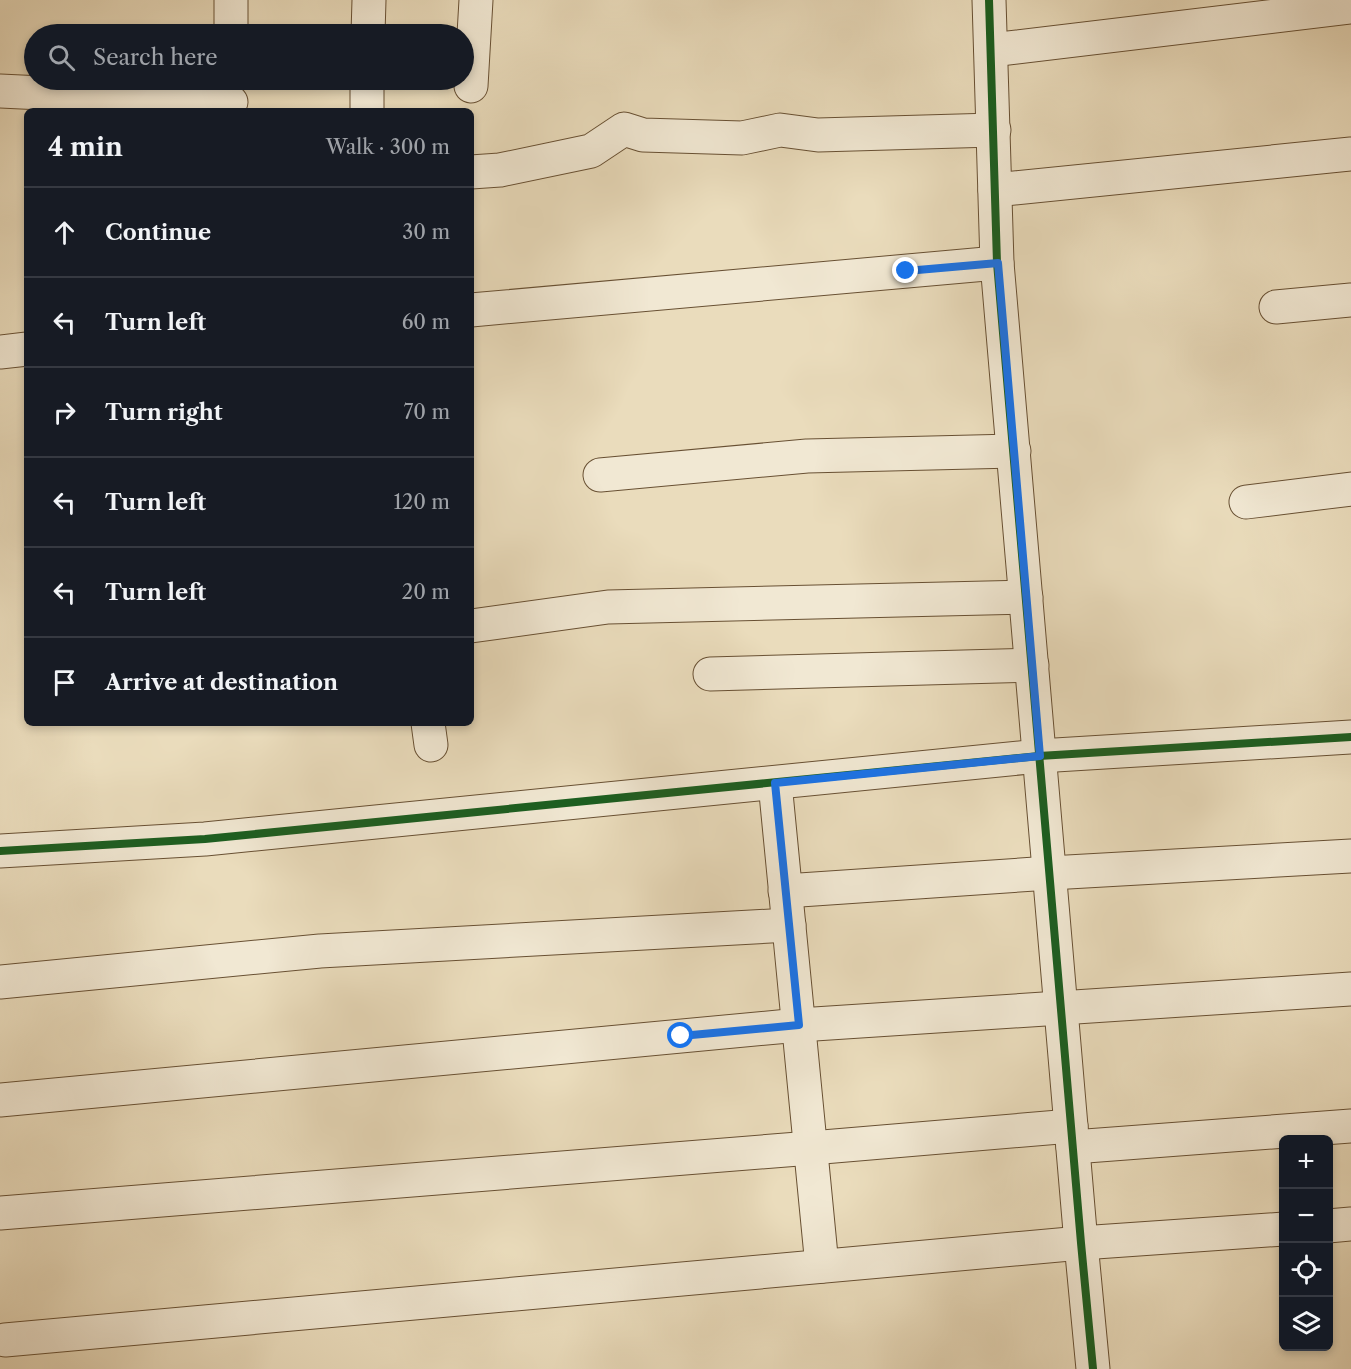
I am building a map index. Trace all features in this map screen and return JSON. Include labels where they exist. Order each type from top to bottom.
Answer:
[{"type":"street","points":[[231,0],[231,24]]},
{"type":"street","points":[[368,24],[369,0]]},
{"type":"street","points":[[474,34],[476,0]]},
{"type":"street","points":[[976,0],[989,0],[998,263],[1093,1369]]},
{"type":"street","points":[[991,50],[1351,7]]},
{"type":"street","points":[[367,108],[368,90]]},
{"type":"street","points":[[0,91],[231,98]]},
{"type":"street","points":[[474,171],[500,170],[591,151],[624,129],[643,135],[742,138],[780,130],[818,135],[994,130]]},
{"type":"street","points":[[995,190],[1351,154]]},
{"type":"street","points":[[474,310],[998,263]]},
{"type":"street","points":[[1276,307],[1351,300]]},
{"type":"street","points":[[0,352],[24,349]]},
{"type":"street","points":[[600,475],[807,456],[1014,451]]},
{"type":"street","points":[[1246,502],[1351,489]]},
{"type":"street","points":[[474,626],[608,607],[1026,597]]},
{"type":"street","points":[[710,674],[1032,665]]},
{"type":"street","points":[[0,851],[205,839],[1040,756],[1351,737]]},
{"type":"street","points":[[775,783],[822,1266]]},
{"type":"street","points":[[785,891],[1351,856]]},
{"type":"street","points":[[0,982],[320,951],[789,925]]},
{"type":"street","points":[[0,1100],[799,1025],[1351,990]]},
{"type":"street","points":[[0,1213],[811,1148],[1351,1126]]},
{"type":"street","points":[[1333,1226],[1351,1224]]},
{"type":"street","points":[[5,1340],[1081,1243],[1279,1229]]},
{"type":"cycle path","points":[[989,0],[997,263],[1093,1369]]},
{"type":"cycle path","points":[[0,851],[205,839],[1039,756],[1351,737]]},
{"type":"route","points":[[681,1036],[799,1025],[775,783],[1040,756],[998,263],[906,271]]}]
